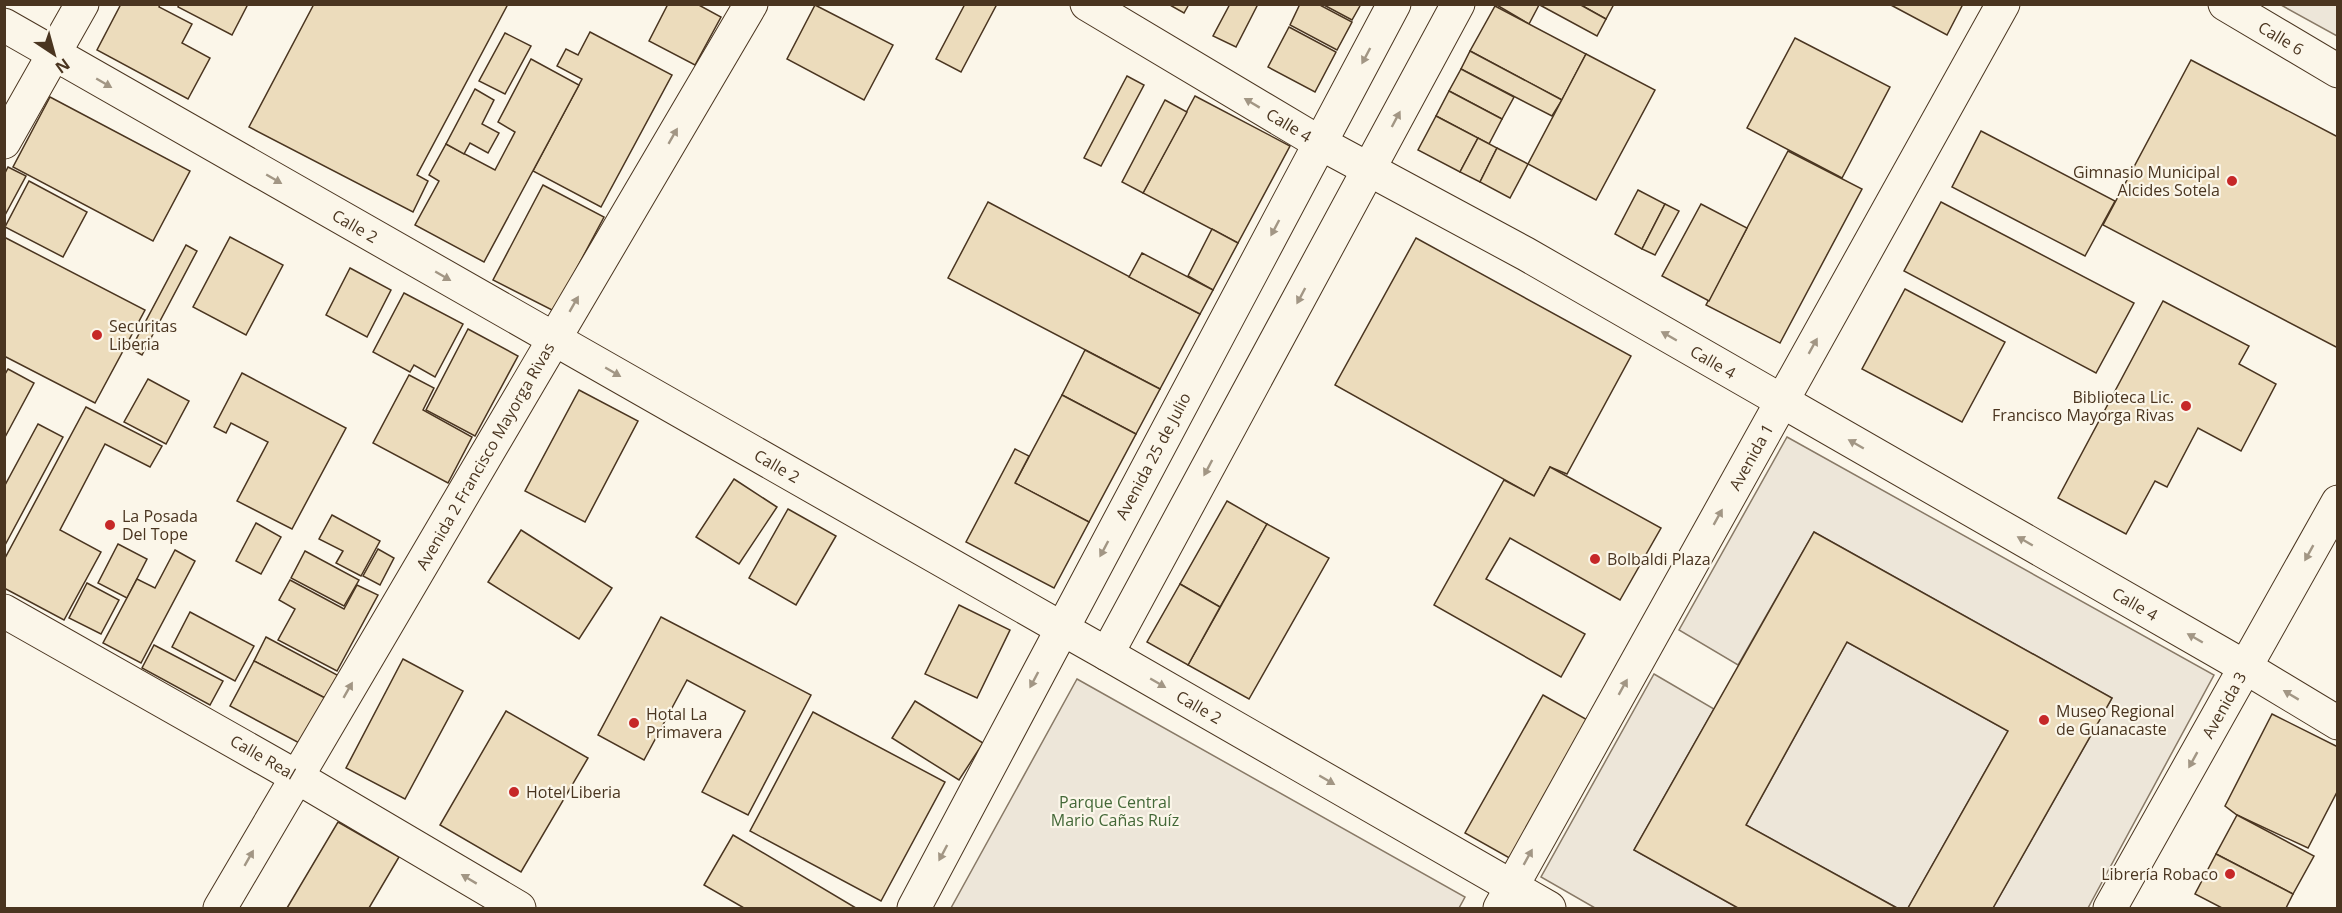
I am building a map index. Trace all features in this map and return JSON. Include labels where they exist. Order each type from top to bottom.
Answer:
[{"type":"street","points":[[4,142],[82,4]]},
{"type":"street","name":"Avenida 2 Francisco Mayorga Rivas","points":[[220,909],[751,4]]},
{"type":"street","name":"Calle 4","points":[[1086,4],[1320,143],[1526,254],[2245,667],[2337,723]]},
{"type":"street","name":"Avenida 25 de Julio","points":[[914,909],[1061,628],[1394,4]]},
{"type":"street","points":[[1107,654],[1458,4]]},
{"type":"street","name":"Avenida 1","points":[[1506,898],[2003,4]]},
{"type":"street","name":"Calle 6","points":[[2225,4],[2337,71]]},
{"type":"street","name":"Calle 2","points":[[4,25],[1107,654],[1506,898],[1549,909]]},
{"type":"street","name":"Avenida 3","points":[[2110,909],[2337,502]]},
{"type":"street","name":"Calle Real","points":[[4,611],[297,777],[519,909]]},
{"type":"green space","points":[[2281,5],[2337,5],[2337,36]]},
{"type":"green space","points":[[1787,437],[2214,675],[2088,908],[1993,908],[2112,698],[1814,532],[1738,665],[1679,630]]},
{"type":"green space","points":[[1847,642],[2008,731],[1908,908],[1897,908],[1746,825]]},
{"type":"green space","points":[[1654,674],[1714,709],[1634,850],[1738,908],[1595,908],[1541,877]]},
{"type":"green space","name":"Parque Central Mario Cañas Ruíz","points":[[1077,679],[1465,897],[1459,908],[951,908]]},
{"type":"building","points":[[121,4],[160,4],[159,7],[192,24],[182,43],[210,58],[188,99],[97,50]]},
{"type":"building","points":[[179,4],[248,4],[232,35],[178,7]]},
{"type":"building","points":[[314,4],[508,4],[417,175],[428,181],[413,212],[249,127]]},
{"type":"building","points":[[668,4],[697,4],[721,17],[695,65],[649,41]]},
{"type":"building","points":[[965,4],[997,4],[961,72],[936,59]]},
{"type":"building","points":[[1168,4],[1189,4],[1184,13]]},
{"type":"building","points":[[1230,4],[1258,4],[1236,47],[1213,36]]},
{"type":"building","points":[[1300,4],[1318,4],[1352,22],[1337,50],[1290,25]]},
{"type":"building","points":[[1322,4],[1361,4],[1352,20]]},
{"type":"building","points":[[1495,4],[1538,4],[1539,5],[1529,24]]},
{"type":"building","points":[[1538,4],[1579,4],[1606,19],[1597,36]]},
{"type":"building","points":[[1579,4],[1614,4],[1606,19]]},
{"type":"building","points":[[1889,4],[1963,4],[1947,35]]},
{"type":"building","points":[[815,5],[893,45],[864,100],[787,59]]},
{"type":"building","points":[[1495,6],[1586,54],[1562,100],[1470,51]]},
{"type":"building","points":[[1289,27],[1336,52],[1315,92],[1268,67]]},
{"type":"building","points":[[590,32],[672,75],[601,207],[533,171],[582,79],[557,66],[566,49],[578,55]]},
{"type":"building","points":[[505,33],[531,46],[505,94],[479,81]]},
{"type":"building","points":[[1795,38],[1890,87],[1842,178],[1747,128]]},
{"type":"building","points":[[1470,51],[1562,100],[1552,116],[1461,69]]},
{"type":"building","points":[[1586,54],[1655,90],[1596,200],[1528,164]]},
{"type":"building","points":[[531,59],[579,85],[484,262],[415,225],[439,181],[429,175],[446,144],[495,170],[515,132],[498,122]]},
{"type":"building","name":"Gimnasio Municipal Alcides Sotela","points":[[2191,60],[2338,137],[2338,348],[2103,225]]},
{"type":"building","points":[[1461,69],[1514,97],[1502,119],[1449,91]]},
{"type":"building","points":[[1127,76],[1144,85],[1101,166],[1084,158]]},
{"type":"building","points":[[475,89],[494,100],[482,124],[499,133],[488,153],[470,143],[464,154],[446,144]]},
{"type":"building","points":[[1449,91],[1502,119],[1489,144],[1436,116]]},
{"type":"building","points":[[1195,96],[1290,146],[1238,243],[1143,193]]},
{"type":"building","points":[[50,97],[190,171],[153,241],[13,167]]},
{"type":"building","points":[[1165,100],[1187,112],[1143,193],[1122,182]]},
{"type":"building","points":[[1436,116],[1478,138],[1460,172],[1418,150]]},
{"type":"building","points":[[1981,131],[2115,201],[2085,256],[1952,187]]},
{"type":"building","points":[[1478,138],[1497,148],[1480,182],[1460,172]]},
{"type":"building","points":[[1497,148],[1528,164],[1510,198],[1480,182]]},
{"type":"building","points":[[1788,151],[1862,189],[1780,343],[1706,305]]},
{"type":"building","points":[[8,167],[26,176],[4,217],[4,175]]},
{"type":"building","points":[[29,181],[87,212],[63,257],[5,227]]},
{"type":"building","points":[[543,185],[604,217],[554,311],[493,280]]},
{"type":"building","points":[[1638,190],[1665,204],[1642,249],[1615,234]]},
{"type":"building","points":[[988,202],[1200,314],[1160,389],[948,278]]},
{"type":"building","points":[[1941,202],[2134,303],[2096,373],[1904,271]]},
{"type":"building","points":[[1665,204],[1679,211],[1655,255],[1642,249]]},
{"type":"building","points":[[1701,204],[1747,228],[1709,301],[1662,276]]},
{"type":"building","points":[[1212,229],[1238,243],[1213,290],[1188,276]]},
{"type":"building","points":[[4,237],[145,310],[95,403],[4,356]]},
{"type":"building","points":[[230,237],[283,265],[246,335],[193,307]]},
{"type":"building","points":[[1416,238],[1631,356],[1567,474],[1550,467],[1534,496],[1335,385]]},
{"type":"building","points":[[186,245],[197,251],[142,355],[131,349]]},
{"type":"building","points":[[1142,253],[1213,290],[1200,314],[1129,277]]},
{"type":"building","points":[[350,268],[391,290],[367,337],[326,315]]},
{"type":"building","points":[[1905,289],[2005,342],[1962,422],[1862,369]]},
{"type":"building","points":[[404,293],[463,324],[435,377],[414,365],[410,372],[373,352]]},
{"type":"building","name":"Biblioteca Lic. Francisco Mayorga Rivas","points":[[2163,301],[2249,346],[2239,364],[2276,384],[2241,451],[2198,428],[2167,487],[2155,481],[2126,534],[2058,498]]},
{"type":"building","points":[[468,329],[518,356],[475,436],[426,410]]},
{"type":"building","points":[[1085,350],[1160,389],[1136,434],[1062,395]]},
{"type":"building","points":[[8,369],[34,383],[4,439],[4,376]]},
{"type":"building","points":[[242,373],[346,428],[292,529],[237,501],[268,442],[231,423],[226,433],[214,427]]},
{"type":"building","points":[[409,375],[434,388],[423,410],[472,437],[448,483],[373,443]]},
{"type":"building","points":[[148,379],[189,401],[166,444],[124,422]]},
{"type":"building","points":[[579,390],[638,421],[585,522],[525,491]]},
{"type":"building","points":[[1062,395],[1136,434],[1089,522],[1015,483]]},
{"type":"building","points":[[86,407],[162,446],[150,467],[105,444],[60,530],[101,552],[64,620],[4,588],[4,560]]},
{"type":"building","points":[[38,424],[63,437],[4,547],[4,487]]},
{"type":"building","points":[[1015,449],[1029,456],[1015,483],[1089,522],[1054,588],[966,542]]},
{"type":"building","name":"Bolbaldi Plaza","points":[[1550,467],[1661,528],[1620,600],[1510,538],[1486,579],[1585,634],[1561,677],[1434,605],[1504,480],[1534,496]]},
{"type":"building","points":[[734,479],[777,507],[739,564],[696,537]]},
{"type":"building","points":[[1227,501],[1267,524],[1220,607],[1180,584]]},
{"type":"building","points":[[788,509],[836,536],[796,605],[749,578]]},
{"type":"building","points":[[332,515],[380,541],[361,576],[336,563],[343,551],[319,539]]},
{"type":"building","points":[[256,523],[281,537],[261,574],[236,561]]},
{"type":"building","points":[[1267,524],[1329,558],[1249,699],[1188,665]]},
{"type":"building","points":[[521,530],[612,588],[579,639],[488,582]]},
{"type":"building","name":"Museo Regional de Guanacaste","points":[[1814,532],[2112,698],[1993,908],[1908,908],[2008,731],[1847,642],[1746,825],[1897,908],[1738,908],[1634,850]]},
{"type":"building","points":[[118,544],[147,559],[127,598],[98,583]]},
{"type":"building","points":[[378,549],[394,558],[380,585],[363,576]]},
{"type":"building","points":[[175,550],[195,561],[141,663],[103,643],[137,579],[155,588]]},
{"type":"building","points":[[305,551],[359,580],[344,606],[291,578]]},
{"type":"building","points":[[290,580],[344,609],[357,585],[378,595],[337,671],[278,640],[295,609],[279,600]]},
{"type":"building","points":[[87,583],[119,600],[101,634],[69,618]]},
{"type":"building","points":[[1180,584],[1220,607],[1188,665],[1147,642]]},
{"type":"building","points":[[959,605],[1010,630],[977,698],[925,674]]},
{"type":"building","points":[[190,612],[254,646],[235,681],[172,647]]},
{"type":"building","name":"Hotal La Primavera","points":[[661,617],[811,695],[748,815],[702,792],[745,711],[687,680],[644,760],[598,735]]},
{"type":"building","points":[[266,637],[339,676],[327,699],[254,661]]},
{"type":"building","points":[[154,645],[223,681],[210,705],[142,668]]},
{"type":"building","points":[[403,659],[463,691],[405,799],[346,768]]},
{"type":"building","points":[[254,661],[327,699],[303,745],[230,706]]},
{"type":"building","points":[[1543,695],[1591,722],[1513,860],[1465,833]]},
{"type":"building","points":[[915,701],[983,743],[959,780],[892,738]]},
{"type":"building","name":"Hotel Liberia","points":[[506,711],[588,758],[521,872],[440,825]]},
{"type":"building","points":[[813,712],[945,782],[881,901],[750,831]]},
{"type":"building","points":[[2272,714],[2338,747],[2338,790],[2308,848],[2237,815],[2225,806]]},
{"type":"building","points":[[2237,815],[2314,856],[2293,894],[2216,854]]},
{"type":"building","points":[[338,822],[399,857],[369,908],[287,908]]},
{"type":"building","points":[[733,835],[856,908],[744,908],[704,885]]},
{"type":"building","name":"Librería Robaco","points":[[2216,854],[2293,894],[2286,908],[2222,908],[2195,894]]},
{"type":"place","name":"Gimnasio Municipal Alcides Sotela","points":[[2232,181]]},
{"type":"place","name":"Securitas Liberia","points":[[97,335]]},
{"type":"place","name":"Biblioteca Lic. Francisco Mayorga Rivas","points":[[2186,406]]},
{"type":"place","name":"La Posada Del Tope","points":[[110,525]]},
{"type":"place","name":"Bolbaldi Plaza","points":[[1595,559]]},
{"type":"place","name":"Museo Regional de Guanacaste","points":[[2044,720]]},
{"type":"place","name":"Hotal La Primavera","points":[[634,723]]},
{"type":"place","name":"Hotel Liberia","points":[[514,792]]},
{"type":"place","name":"Librería Robaco","points":[[2230,874]]}]
